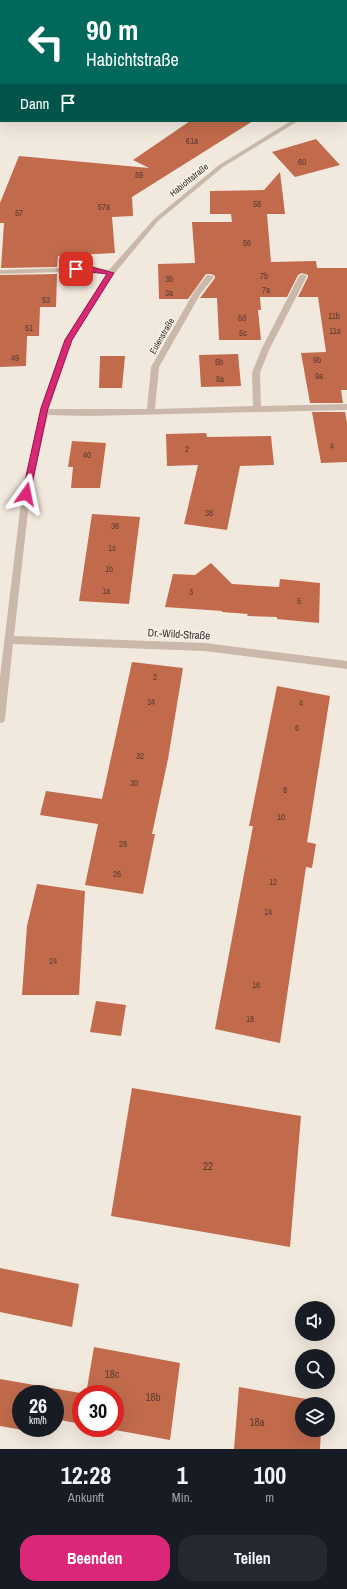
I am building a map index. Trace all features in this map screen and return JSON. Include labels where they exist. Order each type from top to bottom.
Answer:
[{"type":"street","name":"Habichtstraße","points":[[0,719],[26,494],[44,412],[68,340],[111,273],[156,220],[221,166],[294,122]]},
{"type":"street","points":[[0,272],[92,269],[111,273]]},
{"type":"street","points":[[257,409],[256,373],[264,350],[303,276]]},
{"type":"street","name":"Eulenstraße","points":[[151,411],[155,367],[198,292],[210,277]]},
{"type":"street","points":[[44,412],[347,407]]},
{"type":"street","name":"Dr.-Wild-Straße","points":[[9,640],[205,647],[347,665]]},
{"type":"building","points":[[189,122],[251,122],[132,197],[133,216],[112,217],[115,253],[58,256],[57,267],[1,268],[4,223],[0,223],[0,203],[19,156],[149,168],[133,160]]},
{"type":"building","points":[[316,139],[340,165],[295,177],[272,152]]},
{"type":"building","points":[[280,172],[285,214],[267,214],[271,262],[316,261],[317,268],[347,268],[347,390],[341,390],[343,403],[310,403],[301,353],[326,352],[318,297],[298,297],[308,275],[302,273],[298,275],[287,297],[260,297],[261,310],[258,310],[261,340],[219,340],[217,298],[200,298],[215,278],[215,276],[211,274],[206,274],[188,299],[159,299],[158,264],[195,263],[192,222],[232,222],[231,214],[210,214],[210,191],[264,190]]},
{"type":"building","points":[[57,274],[56,307],[40,307],[39,336],[27,336],[26,366],[0,367],[0,275]]},
{"type":"building","points":[[238,354],[241,386],[201,387],[199,355]]},
{"type":"building","points":[[100,356],[125,356],[122,388],[99,388]]},
{"type":"building","points":[[312,412],[345,412],[347,423],[347,462],[321,463]]},
{"type":"building","points":[[206,433],[207,437],[271,436],[274,465],[240,466],[227,530],[184,524],[198,465],[167,466],[166,434]]},
{"type":"building","points":[[72,441],[106,443],[100,488],[71,488],[73,467],[68,467]]},
{"type":"building","points":[[92,514],[140,517],[129,604],[79,601]]},
{"type":"building","points":[[211,563],[232,584],[279,587],[280,579],[320,583],[319,623],[277,619],[277,617],[247,616],[248,614],[222,611],[165,607],[173,574],[195,575]]},
{"type":"building","points":[[132,662],[183,668],[168,759],[152,834],[155,834],[143,894],[85,885],[98,824],[40,815],[46,791],[102,799]]},
{"type":"building","points":[[277,686],[330,696],[307,842],[316,844],[312,868],[306,867],[280,1043],[215,1029],[253,826],[249,826]]},
{"type":"building","points":[[37,884],[85,891],[79,995],[22,995],[27,926]]},
{"type":"building","points":[[96,1001],[126,1005],[121,1036],[90,1032]]},
{"type":"building","points":[[132,1088],[301,1116],[290,1247],[111,1216]]},
{"type":"building","points":[[0,1268],[79,1284],[72,1327],[0,1312]]},
{"type":"building","points":[[94,1347],[180,1363],[170,1440],[124,1432],[124,1385],[88,1385]]},
{"type":"building","points":[[0,1379],[34,1385],[12,1385],[12,1428],[0,1426]]},
{"type":"building","points":[[239,1387],[295,1397],[295,1437],[321,1437],[320,1449],[234,1449]]},
{"type":"building","points":[[64,1390],[72,1392],[72,1422],[64,1421]]},
{"type":"route","points":[[26,494],[45,408],[68,340],[111,273],[92,269],[76,269]]}]
